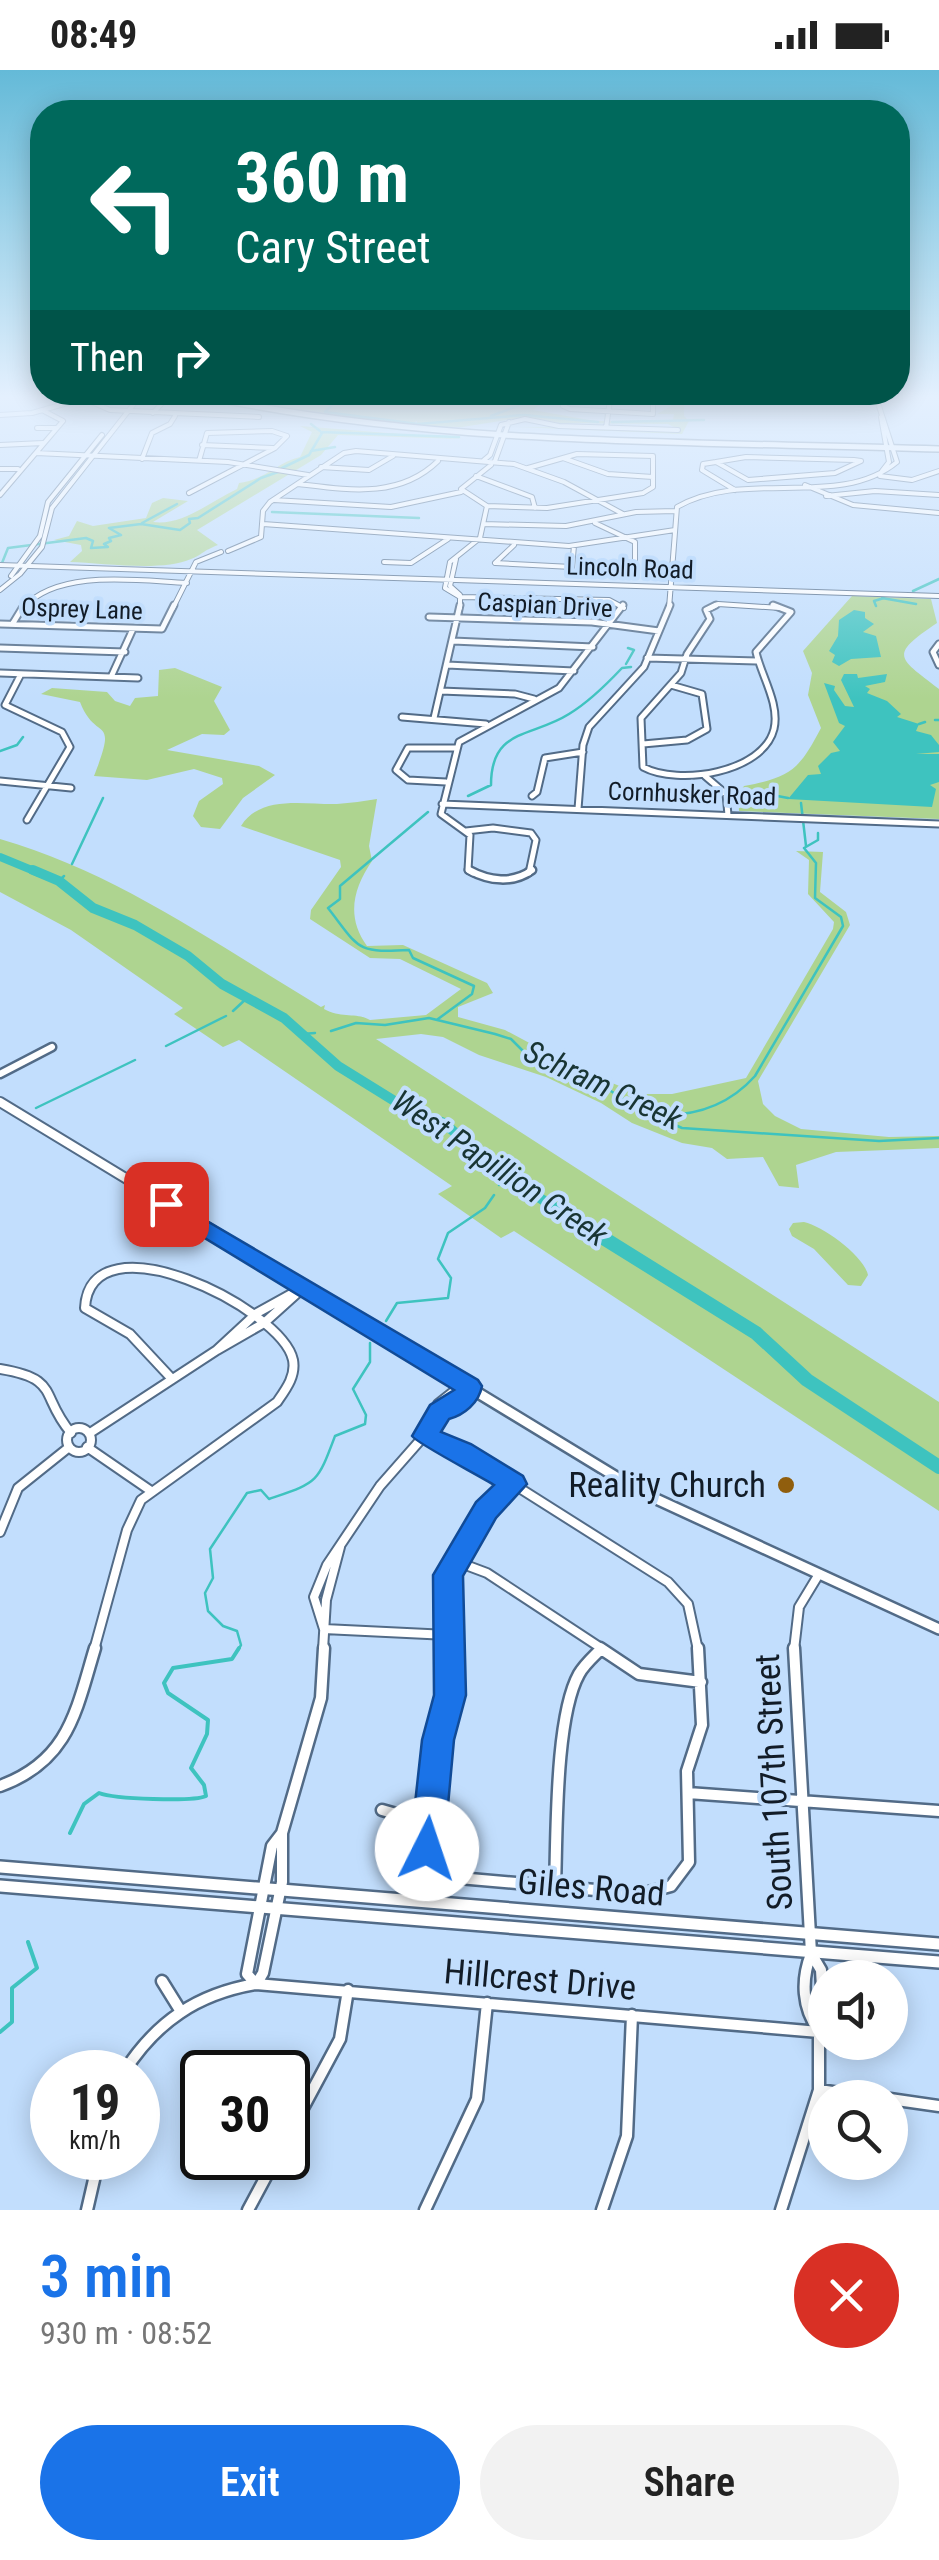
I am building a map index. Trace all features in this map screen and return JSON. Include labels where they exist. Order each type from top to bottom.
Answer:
[{"type":"main road","points":[[0,588],[38,547],[57,500]]},
{"type":"main road","points":[[0,1102],[641,1492],[939,1630]]},
{"type":"main road","name":"Giles Road","points":[[0,1867],[939,1944]]},
{"type":"main road","name":"Giles Road","points":[[0,1886],[939,1962]]},
{"type":"street","points":[[12,624],[30,600],[59,588],[116,581],[187,583],[202,557],[257,541],[263,511],[274,500],[390,507],[424,500]]},
{"type":"street","points":[[475,500],[486,506],[535,508],[585,500]]},
{"type":"street","points":[[533,500],[535,508]]},
{"type":"street","points":[[599,500],[623,514]]},
{"type":"street","points":[[578,809],[582,752],[589,727],[638,674],[659,632],[673,587],[676,511],[686,500]]},
{"type":"street","points":[[838,500],[876,510],[939,513]]},
{"type":"street","points":[[446,782],[402,778],[397,774],[398,763],[408,748],[454,748],[487,724],[559,688],[626,609],[622,603],[460,597],[445,588],[459,556],[476,542],[486,506]]},
{"type":"street","points":[[483,524],[556,526],[623,514],[676,511]]},
{"type":"street","points":[[592,522],[637,545],[636,562]]},
{"type":"street","points":[[263,524],[389,530],[514,545],[574,546],[650,530],[675,530]]},
{"type":"street","points":[[384,562],[411,562],[449,538]]},
{"type":"street","points":[[514,545],[496,561],[497,565],[572,567],[574,546]]},
{"type":"street","name":"Lincoln Road","points":[[0,564],[939,596]]},
{"type":"street","name":"Osprey Lane","points":[[0,624],[162,629],[187,583]]},
{"type":"street","points":[[434,718],[460,597]]},
{"type":"street","points":[[718,604],[786,608],[791,614],[756,649],[775,721],[772,736],[750,757],[704,776],[659,776],[646,771],[641,718],[671,686],[686,660],[710,619],[706,610],[718,604]]},
{"type":"street","name":"Caspian Drive","points":[[429,616],[611,625],[659,632]]},
{"type":"street","points":[[111,677],[126,652],[133,628]]},
{"type":"street","points":[[453,641],[592,647]]},
{"type":"street","points":[[939,644],[934,652],[939,665]]},
{"type":"street","points":[[0,648],[126,652]]},
{"type":"street","points":[[647,658],[757,661]]},
{"type":"street","points":[[447,665],[574,672]]},
{"type":"street","points":[[0,673],[138,678]]},
{"type":"street","points":[[22,674],[4,704],[57,729],[70,743],[68,753],[28,820]]},
{"type":"street","points":[[643,744],[686,740],[707,729],[702,694],[671,686]]},
{"type":"street","points":[[441,691],[515,694],[536,700]]},
{"type":"street","points":[[402,717],[487,724]]},
{"type":"street","points":[[454,748],[440,814],[472,838],[468,870],[512,879],[533,869],[536,840],[531,833],[493,828],[466,831]]},
{"type":"street","points":[[532,796],[537,792],[545,758],[582,752]]},
{"type":"street","points":[[704,776],[726,794],[728,815]]},
{"type":"street","points":[[0,781],[71,788]]},
{"type":"street","name":"Cornhusker Road","points":[[442,804],[939,824]]},
{"type":"street","points":[[0,1074],[52,1047]]},
{"type":"street","points":[[0,1786],[19,1779],[52,1757],[68,1732],[132,1518],[151,1490],[272,1407],[288,1390],[294,1372],[290,1350],[257,1321],[175,1273],[117,1271],[94,1280],[84,1298],[87,1311],[130,1334],[172,1379]]},
{"type":"street","points":[[0,1369],[32,1376],[46,1385],[55,1399],[59,1420],[71,1433],[90,1434],[217,1350],[304,1286]]},
{"type":"street","points":[[282,1833],[286,1847],[280,1890],[263,1973],[256,1984],[247,1974],[258,1908],[272,1846],[282,1833],[322,1698],[328,1588],[340,1548],[386,1479],[425,1436],[440,1412],[449,1410],[468,1394],[469,1386]]},
{"type":"street","points":[[68,1448],[65,1442],[71,1433]]},
{"type":"street","points":[[87,1448],[93,1439],[90,1434]]},
{"type":"street","points":[[425,1436],[461,1451],[668,1582],[688,1604],[694,1619],[702,1725],[687,1771],[690,1862],[680,1881],[668,1889],[641,1894],[459,1878],[433,1862],[426,1841],[438,1740],[450,1695],[446,1586],[455,1561],[486,1510],[513,1484]]},
{"type":"street","points":[[0,1532],[18,1488],[68,1448],[87,1448],[151,1490]]},
{"type":"street","points":[[455,1561],[487,1574],[639,1674],[701,1682]]},
{"type":"street","name":"South 107th Street","points":[[810,1933],[794,1627],[800,1607],[819,1574]]},
{"type":"street","points":[[324,1629],[356,1626],[411,1636],[448,1635]]},
{"type":"street","points":[[554,1886],[560,1772],[572,1692],[580,1672],[600,1650]]},
{"type":"street","points":[[688,1793],[939,1811]]},
{"type":"street","points":[[382,1810],[428,1823]]},
{"type":"street","points":[[810,1933],[815,1960]]},
{"type":"street","points":[[808,2019],[804,1968],[811,1953]]},
{"type":"street","points":[[162,1980],[180,2010]]},
{"type":"street","name":"Hillcrest Drive","points":[[139,2050],[150,2034],[180,2010],[214,1993],[256,1984],[808,2031]]},
{"type":"street","points":[[310,2095],[340,2040],[348,1990]]},
{"type":"street","points":[[425,2210],[477,2099],[487,2003]]},
{"type":"street","points":[[602,2210],[627,2136],[632,2015]]},
{"type":"street","points":[[908,2102],[939,2106]]},
{"type":"street","points":[[782,2210],[808,2126]]},
{"type":"street","points":[[87,2210],[94,2180]]},
{"type":"street","points":[[248,2210],[264,2180]]},
{"type":"shaded area","points":[[159,500],[188,501],[153,522],[186,516],[216,500],[247,500],[197,530],[218,545],[179,563],[149,566],[70,562],[82,551],[81,545],[54,540],[69,536],[77,521],[93,526],[146,518],[152,503]]},
{"type":"shaded area","points":[[852,596],[931,599],[937,623],[911,643],[904,656],[914,670],[939,689],[939,819],[739,811],[738,795],[744,786],[773,779],[792,769],[821,728],[808,695],[812,673],[803,651]]},
{"type":"shaded area","points":[[854,610],[865,612],[865,618],[874,624],[863,632],[876,636],[881,657],[851,659],[839,666],[832,662],[835,655],[829,651],[838,636],[839,620]]},
{"type":"shaded area","points":[[175,668],[222,687],[214,701],[230,730],[224,735],[202,734],[167,750],[259,766],[275,775],[243,798],[220,829],[201,827],[193,816],[199,801],[223,784],[222,778],[194,769],[147,780],[94,776],[105,743],[102,731],[86,715],[80,702],[41,694],[52,688],[107,692],[115,701],[130,706],[135,698],[158,696],[159,670]]},
{"type":"shaded area","points":[[844,674],[857,674],[858,678],[887,674],[885,682],[865,686],[870,689],[867,693],[887,701],[901,714],[897,717],[919,724],[916,731],[931,735],[939,745],[939,752],[916,754],[939,754],[939,782],[930,785],[936,789],[932,807],[788,799],[808,775],[821,774],[818,766],[831,753],[840,751],[833,742],[845,726],[839,723],[824,683],[835,686],[845,706],[854,707],[841,680]]},
{"type":"shaded area","points":[[377,799],[369,846],[372,861],[354,903],[356,924],[367,946],[403,945],[487,983],[493,993],[458,1007],[458,1017],[505,1030],[578,1069],[639,1094],[672,1094],[746,1078],[833,929],[834,922],[808,894],[809,860],[796,851],[823,852],[820,892],[846,912],[850,925],[758,1081],[763,1104],[775,1116],[801,1129],[889,1137],[939,1136],[939,1148],[836,1152],[796,1165],[799,1188],[779,1186],[763,1157],[727,1159],[712,1148],[682,1143],[632,1123],[601,1103],[546,1077],[479,1055],[443,1037],[421,1034],[376,1039],[939,1402],[939,1511],[514,1231],[501,1238],[438,1194],[452,1186],[239,1040],[223,1047],[174,1014],[183,1008],[71,930],[0,892],[0,839],[43,853],[126,891],[331,1012],[370,1020],[426,1015],[461,989],[400,959],[370,958],[310,919],[311,910],[341,867],[340,860],[241,826],[260,809],[272,805]]},
{"type":"shaded area","points":[[804,1222],[832,1236],[859,1259],[868,1275],[861,1286],[848,1285],[814,1249],[792,1236],[789,1229],[793,1223]]},
{"type":"waterway","points":[[2,563],[8,548],[86,538],[93,541],[91,548],[108,547],[104,544],[111,541],[109,538],[121,535],[109,528],[141,524],[180,530],[190,523],[189,519],[198,518],[227,500]]},
{"type":"waterway","points":[[142,523],[177,504]]},
{"type":"waterway","points":[[272,512],[419,518]]},
{"type":"waterway","points":[[913,591],[939,579]]},
{"type":"waterway","points":[[876,606],[874,601],[883,598]]},
{"type":"waterway","points":[[883,598],[916,604]]},
{"type":"waterway","points":[[626,664],[634,650],[628,648]]},
{"type":"waterway","points":[[468,796],[491,785],[498,753],[506,744],[569,714],[622,668],[631,667]]},
{"type":"waterway","points":[[919,724],[925,722]]},
{"type":"waterway","points":[[0,751],[17,745],[23,737]]},
{"type":"waterway","points":[[734,791],[758,792]]},
{"type":"waterway","points":[[767,794],[788,798]]},
{"type":"waterway","points":[[72,864],[103,798]]},
{"type":"waterway","points":[[801,803],[806,846]]},
{"type":"waterway","points":[[428,812],[340,886],[340,899],[328,908],[360,946],[409,950],[413,958],[474,986],[472,994],[438,1019]]},
{"type":"waterway","points":[[660,1115],[712,1106],[735,1094],[755,1076],[843,926],[841,917],[815,898],[816,863],[804,848],[818,840],[818,833]]},
{"type":"waterway","name":"West Papillion Creek","points":[[0,857],[39,873]]},
{"type":"waterway","name":"Schram Creek","points":[[33,870],[59,881],[93,908],[135,925],[188,956],[222,984],[284,1018],[338,1066],[409,1110],[444,1123],[506,1177],[564,1213]]},
{"type":"waterway","name":"West Papillion Creek","points":[[59,881],[64,876]]},
{"type":"waterway","points":[[233,1011],[247,998]]},
{"type":"waterway","points":[[166,1046],[226,1016]]},
{"type":"waterway","name":"Schram Creek","points":[[331,1031],[356,1023],[385,1025],[429,1018],[495,1034],[511,1039],[524,1052],[592,1079],[639,1109],[682,1128],[879,1141],[939,1138]]},
{"type":"waterway","name":"Schram Creek","points":[[302,1034],[315,1033]]},
{"type":"waterway","points":[[36,1108],[135,1060]]},
{"type":"waterway","points":[[499,1185],[506,1177]]},
{"type":"waterway","points":[[386,1321],[397,1303],[448,1298],[451,1278],[438,1259],[448,1233],[485,1208],[494,1195]]},
{"type":"waterway","name":"West Papillion Creek","points":[[560,1211],[756,1333],[807,1380],[939,1467]]},
{"type":"waterway","points":[[238,1650],[241,1645],[237,1631],[223,1626],[208,1611],[205,1593],[213,1578],[210,1549],[247,1493],[261,1490],[269,1499],[307,1484],[319,1473],[335,1436],[365,1424],[366,1415],[353,1389],[370,1362],[370,1343]]},
{"type":"waterway","points":[[70,1833],[84,1804],[99,1793],[153,1799],[206,1796],[204,1785],[191,1768],[207,1734],[208,1720],[168,1693],[164,1683],[173,1668],[232,1659],[239,1648]]},
{"type":"waterway","points":[[0,2032],[12,2022],[12,1988],[37,1968],[28,1942]]},
{"type":"place","name":"Reality Church","points":[[786,1485]]},
{"type":"route","points":[[166,1204],[469,1386],[468,1394],[434,1418],[425,1436],[461,1451],[513,1484],[486,1510],[448,1575],[450,1695],[438,1740],[427,1849]]}]
